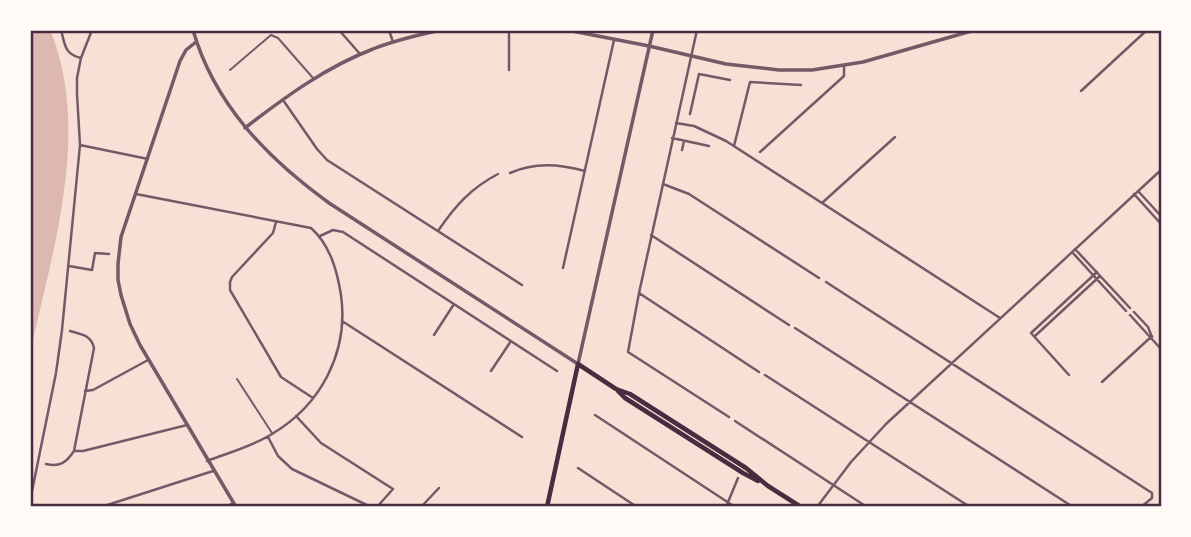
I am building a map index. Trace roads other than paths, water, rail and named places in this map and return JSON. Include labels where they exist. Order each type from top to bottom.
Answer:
[{"type":"main road","points":[[547,507],[578,364],[637,406],[801,507]]},
{"type":"street","points":[[61,30],[67,50],[80,58]]},
{"type":"street","points":[[30,501],[56,373],[80,145],[76,94],[80,58],[92,30]]},
{"type":"street","points":[[193,30],[196,42],[226,102],[245,128],[296,179],[578,364],[653,30]]},
{"type":"street","points":[[339,30],[360,54]]},
{"type":"street","points":[[388,30],[393,42]]},
{"type":"street","points":[[245,128],[313,79],[360,54],[393,42],[441,30]]},
{"type":"street","points":[[509,30],[509,70]]},
{"type":"street","points":[[567,30],[691,57],[779,70],[844,66],[897,54],[975,30]]},
{"type":"street","points":[[696,30],[628,352],[729,418]]},
{"type":"street","points":[[1082,91],[1146,30]]},
{"type":"street","points":[[563,268],[614,40]]},
{"type":"street","points":[[196,42],[186,50],[180,61],[121,237],[118,280],[130,324],[234,505],[226,507]]},
{"type":"street","points":[[761,152],[844,76],[844,66]]},
{"type":"street","points":[[690,114],[699,74],[730,80]]},
{"type":"street","points":[[734,146],[750,82],[801,85]]},
{"type":"street","points":[[596,83],[604,85]]},
{"type":"street","points":[[283,100],[327,160],[522,285]]},
{"type":"street","points":[[676,122],[694,126],[734,146],[1000,318]]},
{"type":"street","points":[[822,203],[895,137]]},
{"type":"street","points":[[673,138],[709,146]]},
{"type":"street","points":[[682,150],[684,141]]},
{"type":"street","points":[[80,145],[148,159]]},
{"type":"street","points":[[510,173],[536,165],[566,166],[585,171]]},
{"type":"street","points":[[817,507],[870,442],[909,402],[1161,170]]},
{"type":"street","points":[[438,231],[469,192],[498,174]]},
{"type":"street","points":[[663,184],[689,194],[819,278]]},
{"type":"street","points":[[1138,191],[1161,216]]},
{"type":"street","points":[[136,194],[311,228],[320,236],[338,278],[341,340],[327,377],[313,398],[296,416],[268,437],[207,461]]},
{"type":"street","points":[[1134,194],[1161,224]]},
{"type":"street","points":[[276,221],[273,233],[232,277],[229,286],[281,377],[313,398]]},
{"type":"street","points":[[320,236],[333,230],[343,232],[557,370]]},
{"type":"street","points":[[651,235],[789,325]]},
{"type":"street","points":[[1074,250],[1130,308]]},
{"type":"street","points":[[69,266],[92,270],[94,253],[109,254]]},
{"type":"street","points":[[1097,275],[1126,311]]},
{"type":"street","points":[[1069,375],[1031,332],[1097,275]]},
{"type":"street","points":[[1035,336],[1097,275]]},
{"type":"street","points":[[826,282],[1152,493],[1152,498],[1142,507]]},
{"type":"street","points":[[639,293],[759,372]]},
{"type":"street","points":[[434,335],[454,304]]},
{"type":"street","points":[[1134,312],[1148,327],[1152,338]]},
{"type":"street","points":[[1130,315],[1161,349]]},
{"type":"street","points":[[342,321],[522,437]]},
{"type":"street","points":[[795,328],[1073,507]]},
{"type":"street","points":[[46,464],[60,465],[74,451],[94,348],[85,335],[70,331]]},
{"type":"street","points":[[1102,382],[1152,338]]},
{"type":"street","points":[[491,371],[511,341]]},
{"type":"street","points":[[85,391],[93,390],[149,360]]},
{"type":"street","points":[[765,375],[970,507]]},
{"type":"street","points":[[595,415],[727,505],[735,507]]},
{"type":"street","points":[[296,416],[321,443],[393,489],[377,507]]},
{"type":"street","points":[[736,422],[867,507]]},
{"type":"street","points":[[74,451],[187,425]]},
{"type":"street","points":[[268,437],[278,456],[292,469],[371,507]]},
{"type":"street","points":[[578,468],[637,507]]},
{"type":"street","points":[[104,507],[213,471]]},
{"type":"street","points":[[727,505],[738,478]]},
{"type":"street","points":[[421,507],[439,488]]},
{"type":"lane","points":[[230,70],[271,35],[278,38],[313,79]]},
{"type":"lane","points":[[237,379],[272,434]]}]
